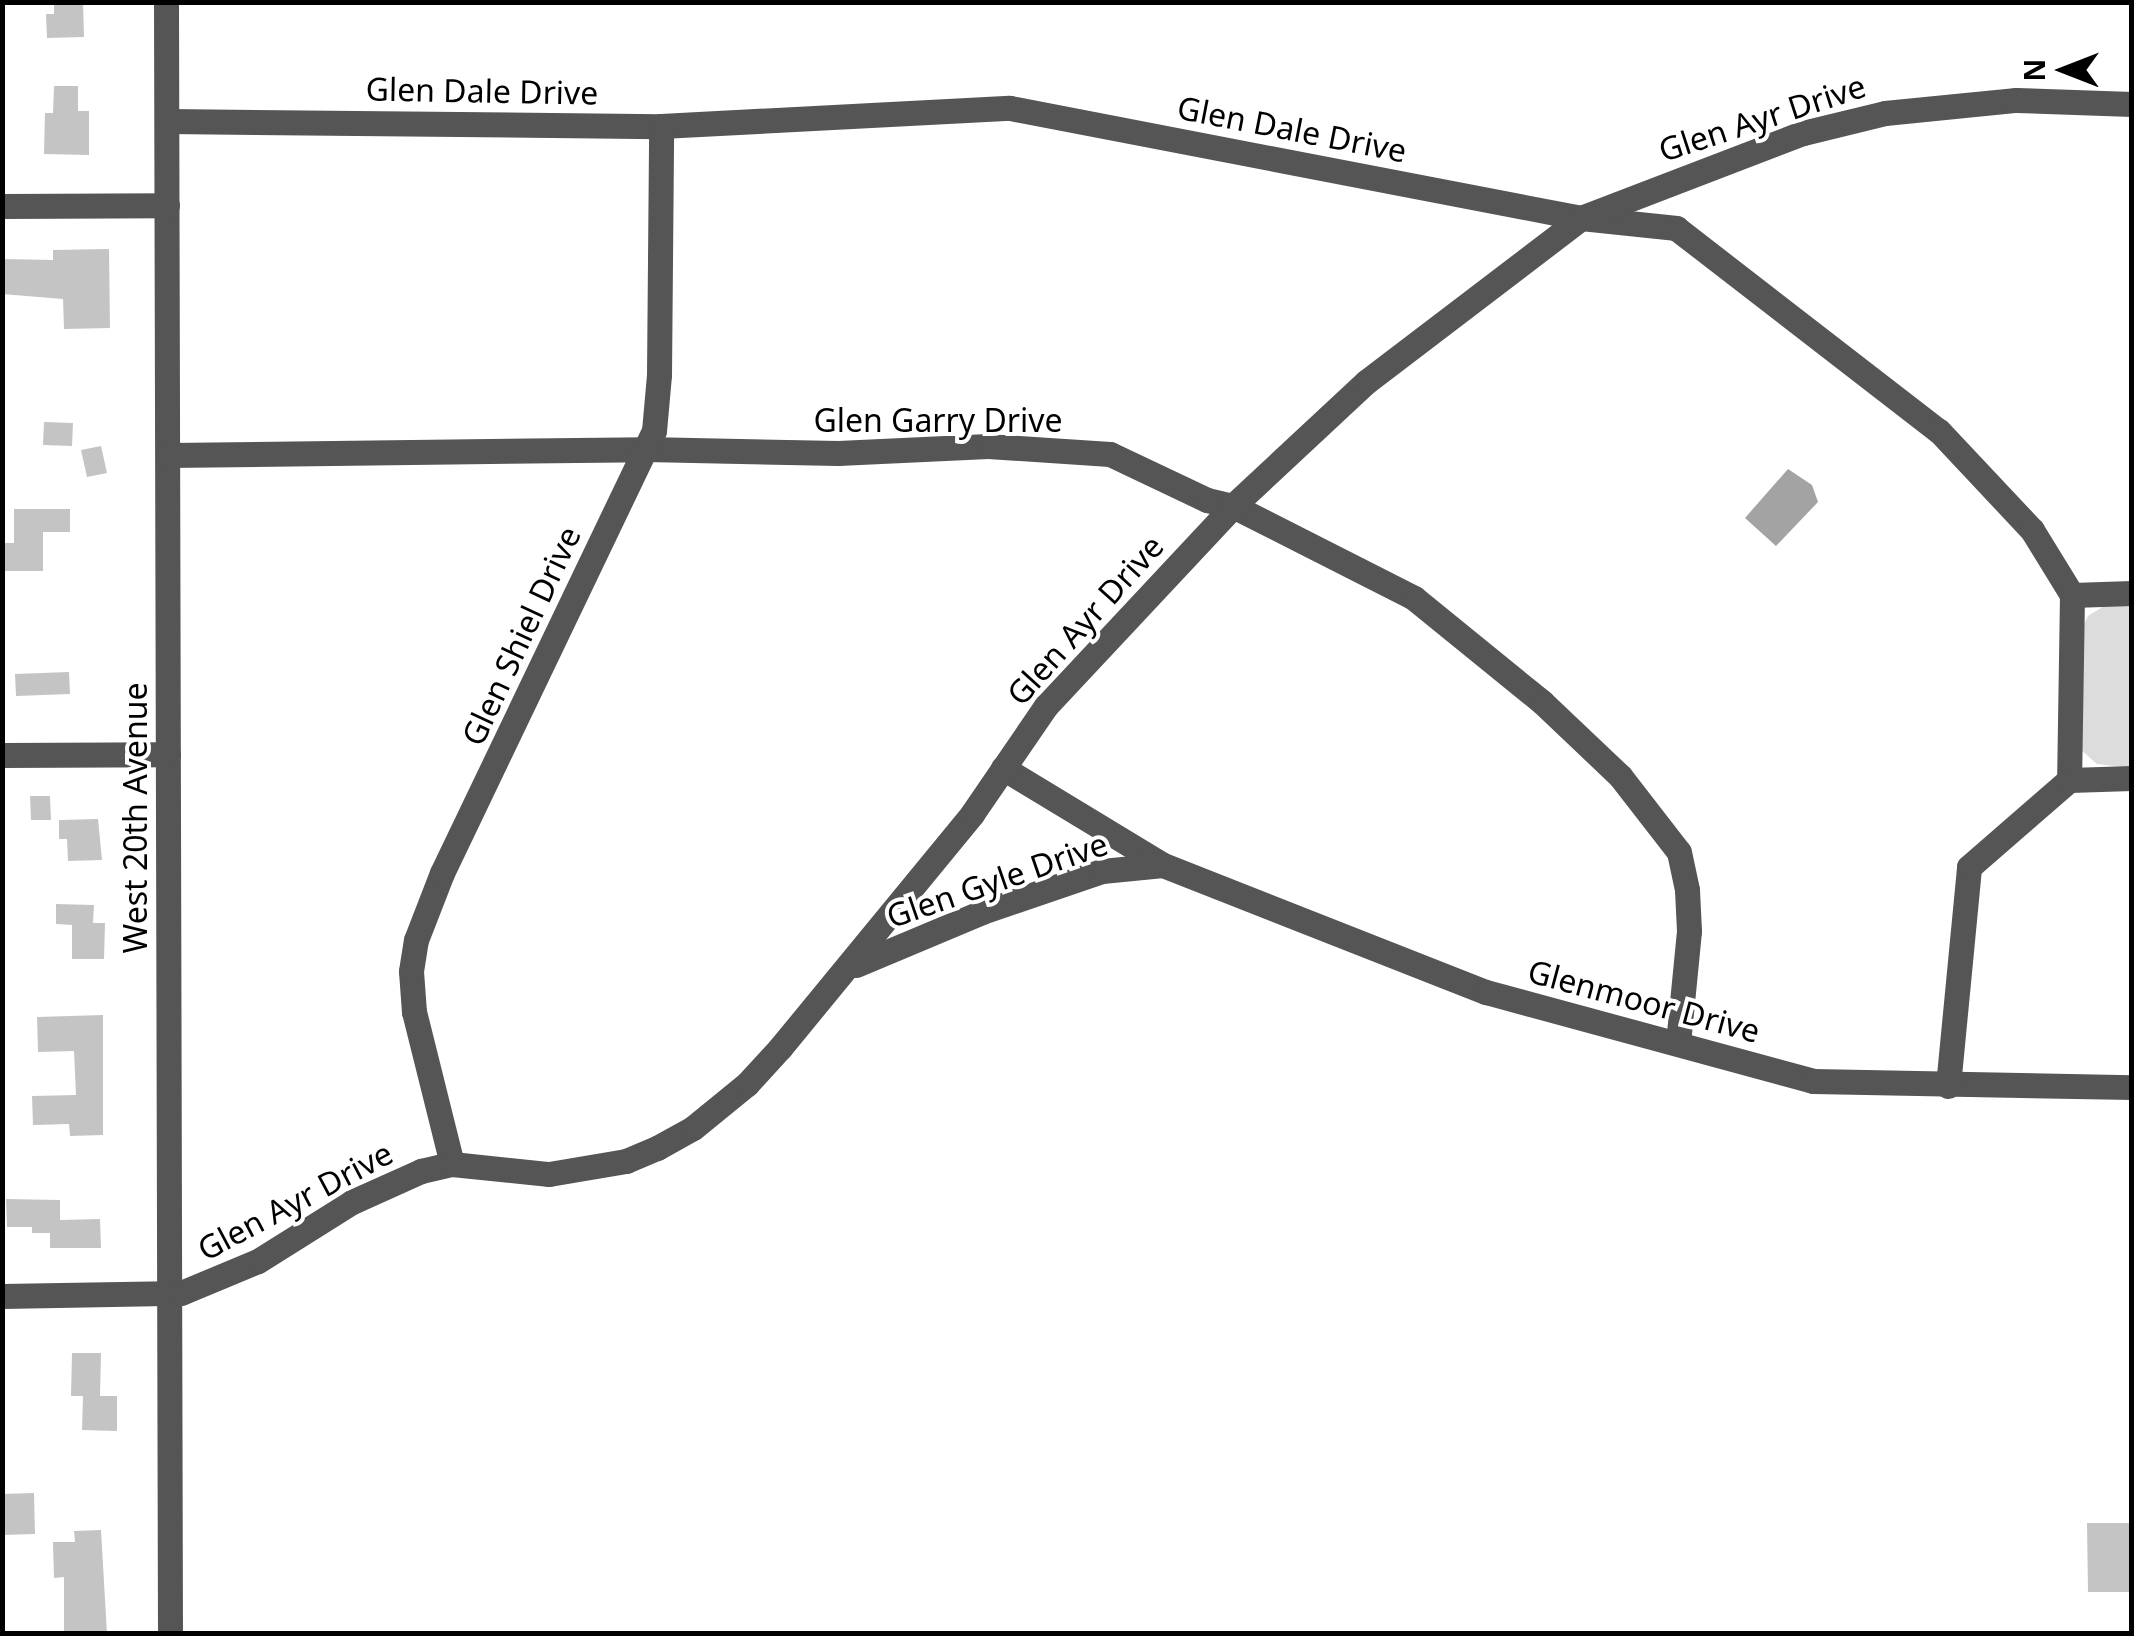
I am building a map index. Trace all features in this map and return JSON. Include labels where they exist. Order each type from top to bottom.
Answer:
[{"type":"street","name":"West 20th Avenue","points":[[166,2],[170,1634]]},
{"type":"street","name":"Glen Ayr Drive","points":[[2,1296],[170,1296],[196,1290],[258,1261],[388,1184],[452,1164],[549,1174],[626,1161],[693,1128],[746,1084],[849,968],[972,814],[1046,706],[1232,506],[1366,382],[1581,218],[1804,133],[1885,113],[2016,100],[2132,104]]},
{"type":"street","name":"Glen Dale Drive","points":[[167,121],[661,126],[1010,108],[1581,218],[1676,228],[1939,432],[2032,530],[2072,595]]},
{"type":"street","name":"Glen Shiel Drive","points":[[452,1164],[414,1012],[411,971],[416,940],[442,873],[654,431],[659,374],[661,126]]},
{"type":"street","points":[[2,206],[167,205]]},
{"type":"street","name":"Glen Garry Drive","points":[[168,456],[645,450],[838,453],[988,446],[1110,454],[1207,500],[1232,506],[1414,598],[1542,702],[1620,776],[1678,852],[1688,890],[1689,931],[1678,1043]]},
{"type":"street","points":[[2069,780],[2072,595],[2132,593]]},
{"type":"street","points":[[2,755],[168,754]]},
{"type":"street","name":"Glen Gyle Drive","points":[[1002,768],[1163,865]]},
{"type":"street","points":[[1948,1086],[1969,868],[2069,780],[2132,778]]},
{"type":"street","name":"Glen Gyle Drive","points":[[849,968],[982,912],[1102,871],[1163,865]]},
{"type":"street","name":"Glenmoor Drive","points":[[1163,865],[1486,992],[1813,1081],[2132,1086]]},
{"type":"shaded area","points":[[1788,469],[1812,485],[1818,502],[1776,546],[1745,518]]},
{"type":"shaded area","points":[[2104,606],[2131,606],[2131,768],[2097,764],[2080,749],[2082,628],[2088,616]]},
{"type":"building","points":[[54,2],[83,2],[84,37],[47,38],[46,14],[54,14]]},
{"type":"building","points":[[54,86],[78,86],[78,111],[89,111],[89,155],[44,154],[45,113],[53,113]]},
{"type":"building","points":[[109,249],[110,328],[64,329],[63,299],[2,294],[2,259],[53,260],[53,250]]},
{"type":"building","points":[[44,422],[73,423],[72,446],[43,445]]},
{"type":"building","points":[[101,446],[107,473],[87,477],[81,450]]},
{"type":"building","points":[[14,509],[70,509],[70,532],[43,532],[43,571],[2,571],[2,543],[14,543]]},
{"type":"building","points":[[69,672],[70,694],[16,696],[15,674]]},
{"type":"building","points":[[30,796],[50,796],[51,820],[31,820]]},
{"type":"building","points":[[98,819],[102,860],[68,861],[67,839],[59,839],[59,820]]},
{"type":"building","points":[[56,904],[94,905],[93,923],[105,923],[104,959],[72,959],[72,925],[56,924]]},
{"type":"building","points":[[103,1015],[103,1135],[70,1136],[69,1124],[33,1125],[32,1096],[76,1095],[74,1051],[38,1052],[37,1017]]},
{"type":"building","points":[[6,1199],[60,1200],[60,1220],[100,1219],[101,1248],[50,1248],[50,1233],[32,1233],[32,1227],[7,1227]]},
{"type":"building","points":[[72,1353],[101,1353],[100,1396],[117,1396],[117,1431],[82,1430],[83,1396],[71,1396]]},
{"type":"building","points":[[34,1493],[35,1534],[2,1535],[2,1494]]},
{"type":"building","points":[[2087,1523],[2132,1523],[2132,1592],[2088,1592]]},
{"type":"building","points":[[101,1530],[107,1634],[64,1634],[64,1577],[54,1578],[53,1542],[75,1542],[74,1531]]}]
